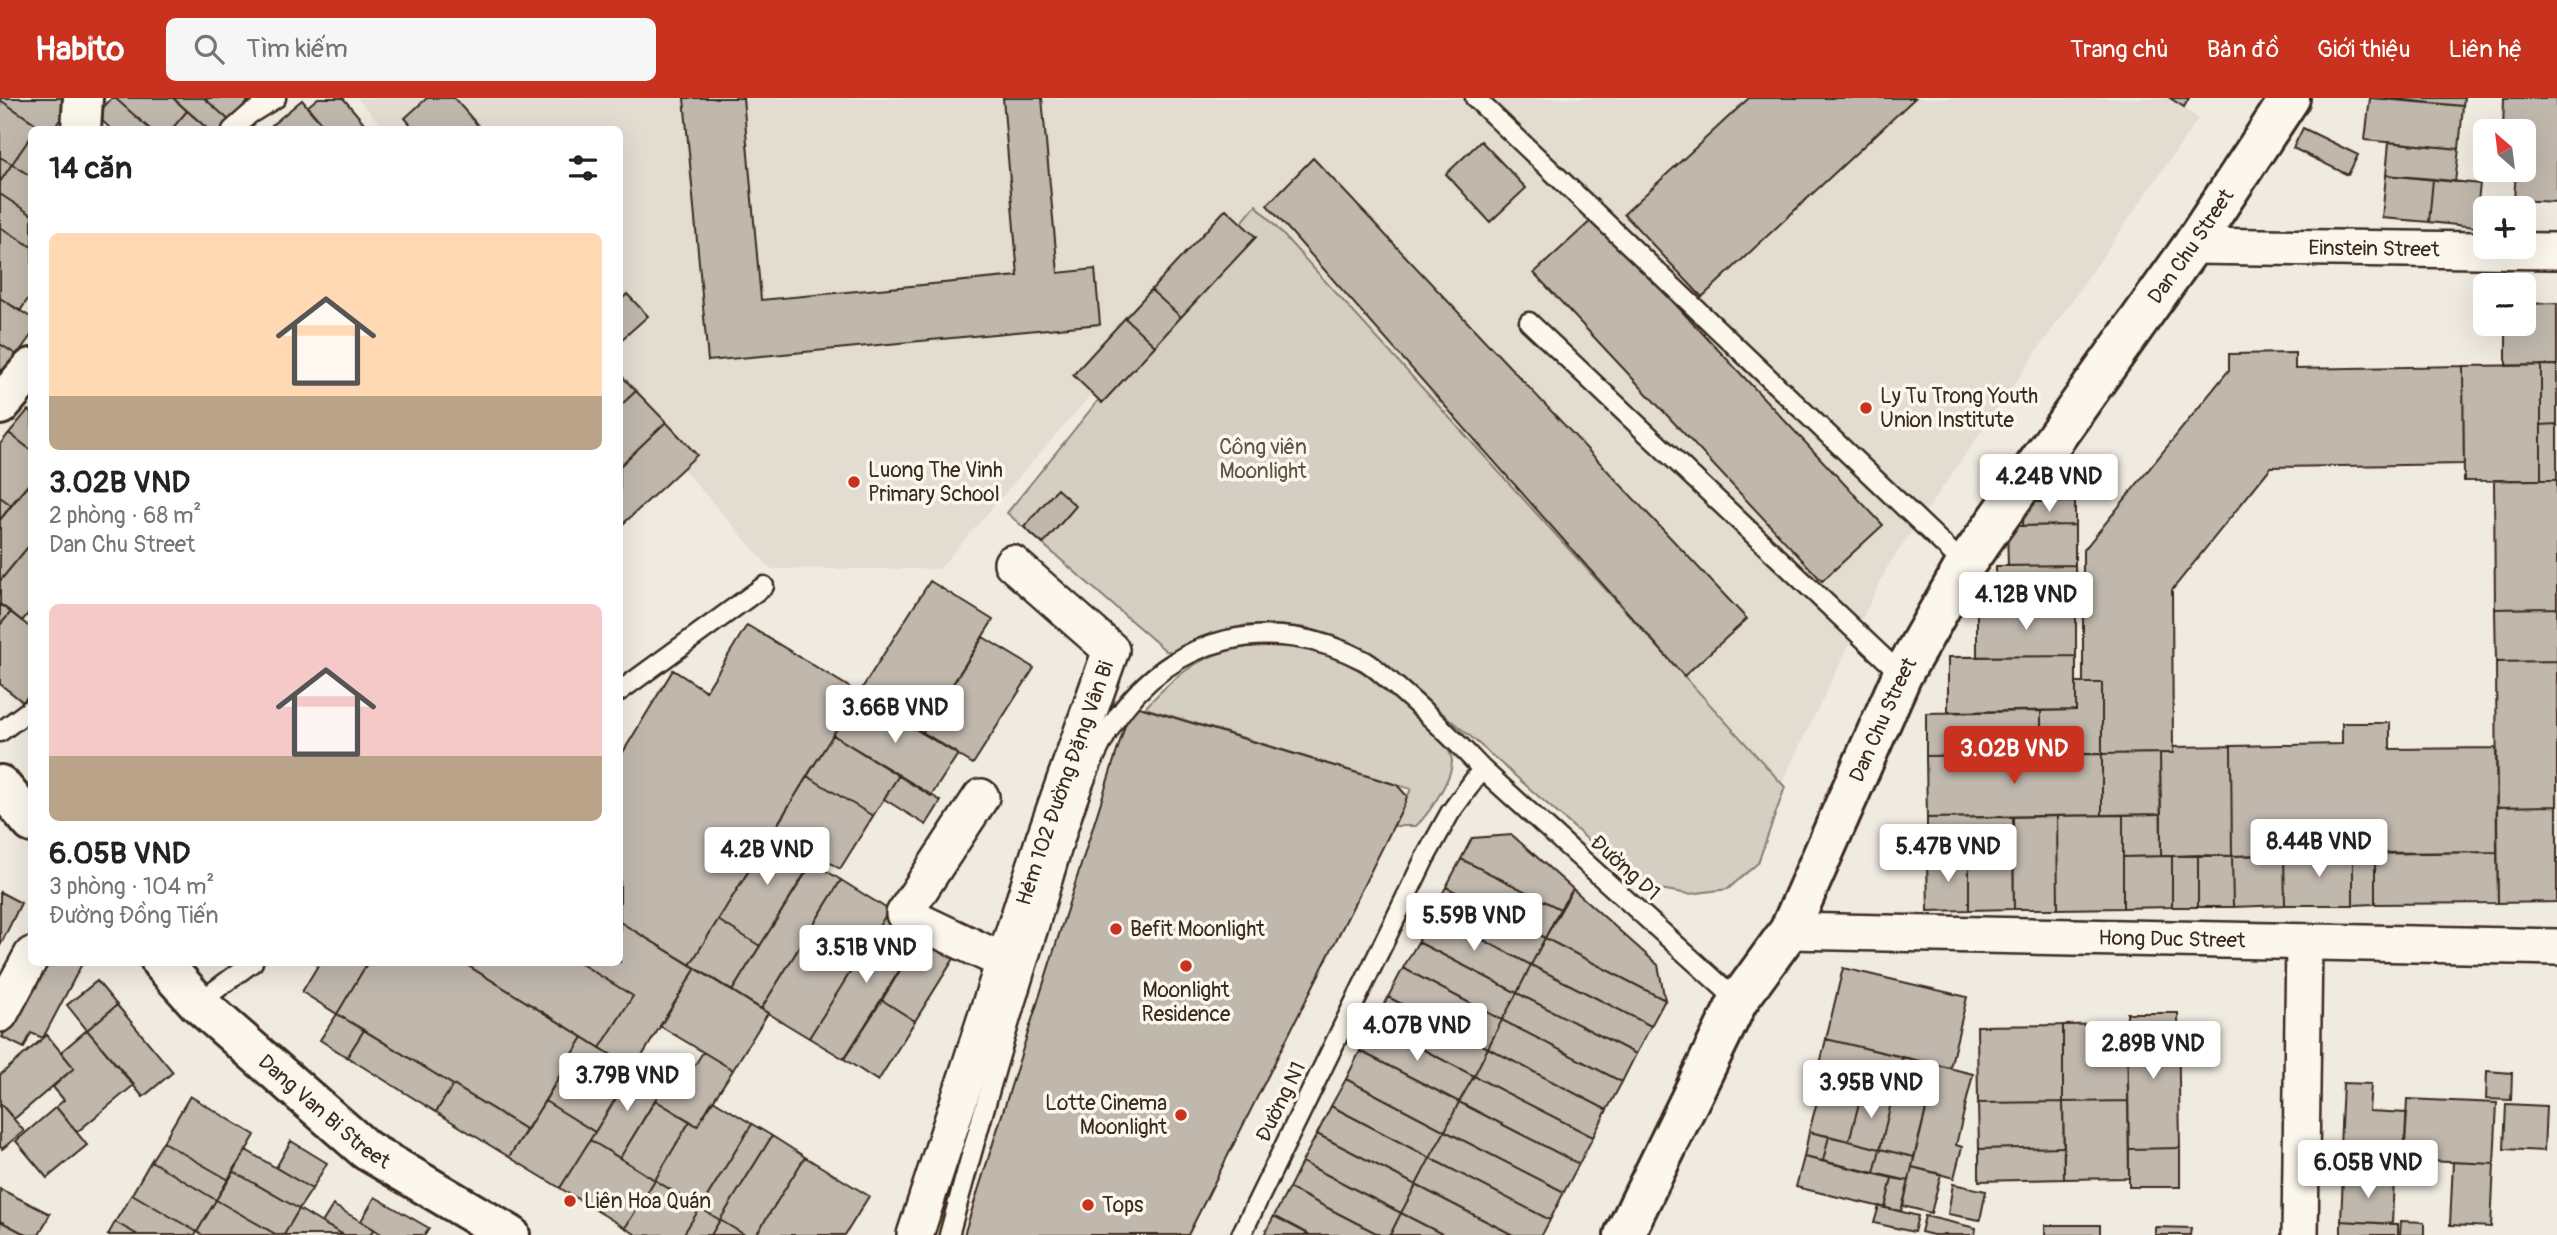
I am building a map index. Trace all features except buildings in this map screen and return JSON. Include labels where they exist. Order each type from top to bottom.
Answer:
[{"type":"street","points":[[80,126],[83,98]]},
{"type":"street","name":"Dan Chu Street","points":[[1624,1235],[1738,1001],[1789,931],[1902,676],[1965,565],[2192,246],[2290,98]]},
{"type":"street","name":"Einstein Street","points":[[2192,246],[2557,251]]},
{"type":"street","points":[[0,405],[28,373]]},
{"type":"street","name":"Hẻm 102 Đường Đặng Vân Bi","points":[[915,1235],[1044,839],[1111,650],[1012,563]]},
{"type":"street","points":[[0,785],[28,818]]},
{"type":"street","points":[[981,797],[904,914],[1004,962]]},
{"type":"street","name":"Hong Duc Street","points":[[1789,931],[2557,947]]},
{"type":"street","points":[[2300,1235],[2304,942]]},
{"type":"street","points":[[0,1014],[28,962]]},
{"type":"street","name":"Dang Van Bi Street","points":[[165,966],[198,1003],[366,1150],[510,1235]]},
{"type":"lane","points":[[236,126],[276,98]]},
{"type":"lane","points":[[1475,98],[1965,565]]},
{"type":"lane","points":[[1529,322],[1902,676]]},
{"type":"lane","points":[[623,689],[764,586]]},
{"type":"lane","name":"Đường D1","points":[[949,1235],[1027,965],[1085,780],[1114,722],[1144,684],[1175,661],[1220,640],[1261,636],[1312,641],[1368,663],[1446,730],[1482,769],[1738,1001]]},
{"type":"lane","points":[[0,732],[28,711]]},
{"type":"lane","name":"Đường N1","points":[[1241,1235],[1425,858],[1450,813],[1482,769]]},
{"type":"lane","points":[[198,1003],[248,966]]},
{"type":"shaded area","name":"Luong The Vinh Primary School","points":[[357,98],[2174,98],[2198,119],[1888,566],[1782,782],[1256,205],[939,569],[771,569],[623,400],[623,126],[382,126]]},
{"type":"green space","name":"Công viên Moonlight","points":[[1256,205],[1785,787],[1758,863],[1728,889],[1689,894],[1654,888],[1621,869],[1471,737],[1393,672],[1352,644],[1308,628],[1246,625],[1207,636],[1176,652],[1166,651],[1007,513]]},
{"type":"green space","points":[[1271,644],[1303,648],[1347,662],[1403,702],[1437,735],[1448,749],[1451,768],[1439,796],[1416,826],[1394,826],[1411,789],[1145,708],[1173,680],[1201,661],[1232,650]]},
{"type":"place","name":"Ly Tu Trong Youth Union Institute","points":[[1866,408]]},
{"type":"place","name":"Luong The Vinh Primary School","points":[[854,482]]},
{"type":"place","name":"Befit Moonlight","points":[[1116,929]]},
{"type":"place","name":"Moonlight Residence","points":[[1186,966]]},
{"type":"place","name":"Lotte Cinema Moonlight","points":[[1181,1115]]},
{"type":"place","name":"Liên Hoa Quán","points":[[570,1201]]},
{"type":"place","name":"Tops","points":[[1088,1205]]}]
